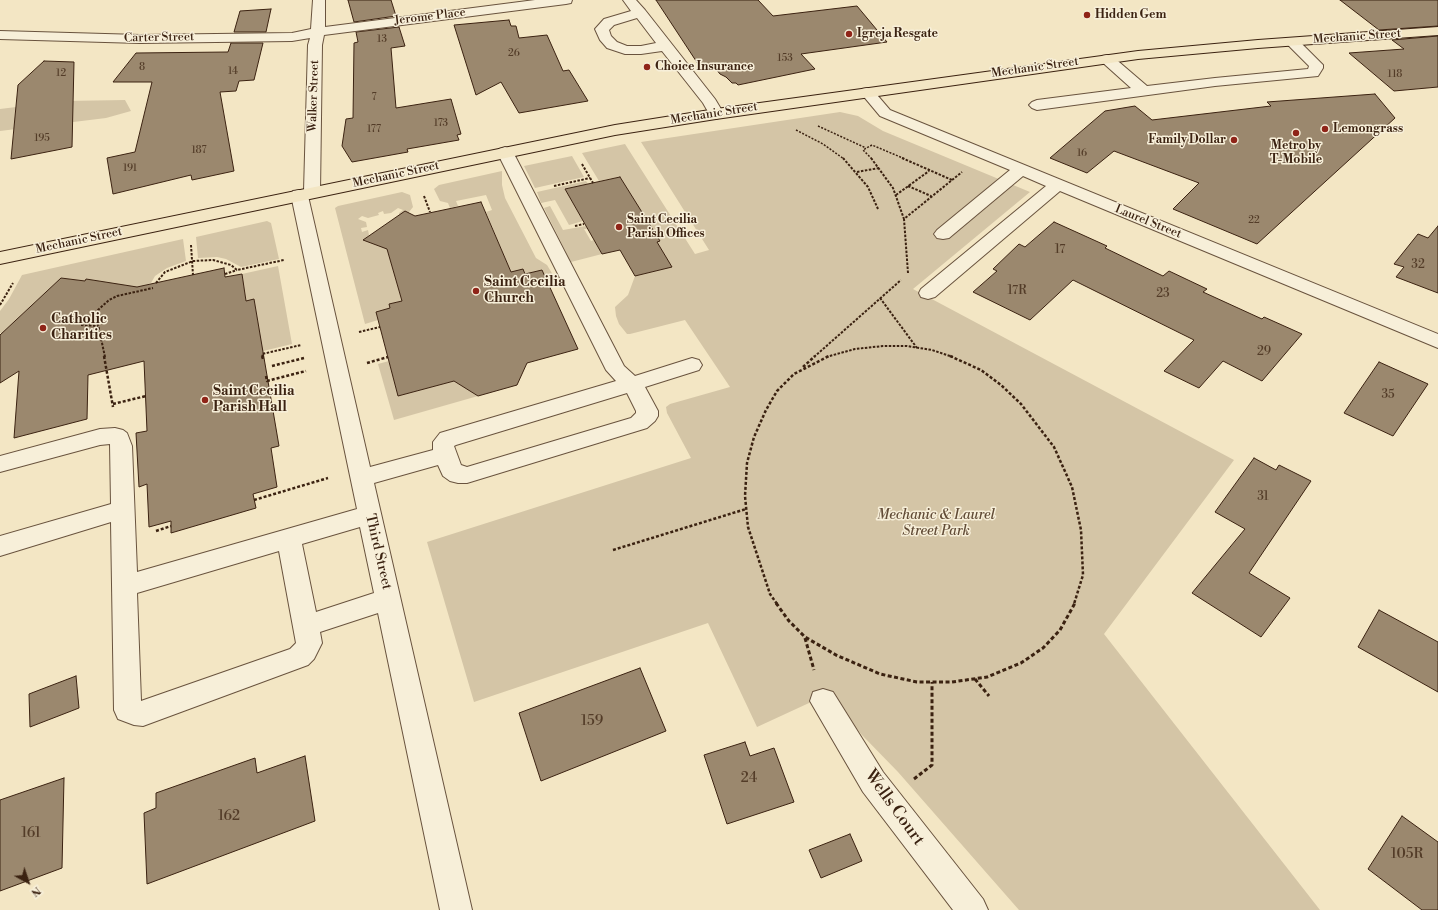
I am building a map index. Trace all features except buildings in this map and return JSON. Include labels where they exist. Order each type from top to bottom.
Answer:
[{"type":"main road","name":"Mechanic Street","points":[[0,258],[505,152],[615,130],[716,114],[1107,59],[1188,50],[1438,31]]},
{"type":"street","name":"Walker Street","points":[[305,193],[315,45],[318,32],[319,0]]},
{"type":"street","name":"Jerome Place","points":[[318,32],[566,0]]},
{"type":"street","points":[[629,0],[710,102],[716,114]]},
{"type":"street","points":[[640,13],[609,22],[602,29],[605,37],[612,45],[625,50],[640,50],[665,46]]},
{"type":"street","name":"Carter Street","points":[[0,35],[140,39],[292,37],[318,32]]},
{"type":"street","points":[[1037,105],[1223,81],[1313,73],[1316,65],[1292,42]]},
{"type":"street","points":[[1107,59],[1143,91]]},
{"type":"street","name":"Laurel Street","points":[[867,92],[885,113],[1020,170],[1438,341]]},
{"type":"street","points":[[505,152],[616,370],[632,384],[647,411],[647,416],[639,423],[467,475],[454,473],[451,470],[443,446],[444,442],[454,437],[632,384],[692,365]]},
{"type":"street","points":[[943,234],[1020,170]]},
{"type":"street","points":[[928,293],[1057,185]]},
{"type":"street","name":"Third Street","points":[[305,193],[361,478],[456,910]]},
{"type":"street","points":[[0,464],[100,437],[115,436],[119,439],[121,446],[128,710],[134,713],[142,714],[299,657],[306,651],[309,643],[289,539]]},
{"type":"street","points":[[361,478],[446,455]]},
{"type":"street","points":[[0,546],[123,510]]},
{"type":"street","points":[[124,586],[369,515]]},
{"type":"street","points":[[305,626],[388,598]]},
{"type":"street","name":"Wells Court","points":[[824,701],[873,782],[972,910]]},
{"type":"path","points":[[815,125],[866,148]]},
{"type":"path","points":[[795,129],[823,144],[845,160],[868,187],[878,209]]},
{"type":"path","points":[[904,219],[894,188],[880,168],[863,150],[872,145],[952,180]]},
{"type":"path","points":[[856,172],[880,168]]},
{"type":"path","points":[[896,195],[930,170]]},
{"type":"path","points":[[526,193],[590,178],[593,183]]},
{"type":"path","points":[[908,186],[932,196]]},
{"type":"path","points":[[424,198],[430,212]]},
{"type":"path","points":[[908,274],[943,234]]},
{"type":"path","points":[[190,242],[193,261],[193,275]]},
{"type":"path","points":[[156,283],[166,272],[193,261],[213,260],[231,265],[237,270]]},
{"type":"path","points":[[225,274],[284,260]]},
{"type":"path","points":[[0,305],[15,277]]},
{"type":"path","points":[[797,372],[831,355],[855,349],[883,346],[932,350],[970,364],[1001,385],[1021,404],[1054,447],[1072,487],[1081,530],[1083,575],[1073,608],[1060,630],[1044,648],[1021,663],[987,677],[952,682],[917,682],[880,674],[836,655],[805,637],[789,621],[770,594],[748,527],[746,508],[745,496],[747,463],[754,437],[766,410],[778,391],[797,372],[903,278]]},
{"type":"path","points":[[115,436],[112,404],[96,315],[98,310],[109,300],[117,296],[153,288]]},
{"type":"path","points":[[880,298],[918,348]]},
{"type":"path","points":[[81,325],[98,326]]},
{"type":"path","points":[[359,332],[380,327]]},
{"type":"path","points":[[263,359],[262,354],[301,345]]},
{"type":"path","points":[[367,363],[388,357]]},
{"type":"path","points":[[272,366],[304,358]]},
{"type":"path","points":[[266,376],[267,381],[306,371]]},
{"type":"path","points":[[112,404],[146,396]]},
{"type":"path","points":[[254,500],[328,478]]},
{"type":"path","points":[[613,550],[746,508]]},
{"type":"path","points":[[974,679],[989,696]]},
{"type":"path","points":[[886,799],[932,765],[932,682]]},
{"type":"green space","points":[[125,100],[131,111],[106,118],[0,131],[0,109],[65,101]]},
{"type":"green space","name":"Mechanic & Laurel Street Park","points":[[840,112],[858,116],[883,131],[1030,192],[913,289],[1234,460],[1104,634],[1320,910],[1019,910],[898,772],[861,734],[845,714],[834,693],[757,727],[708,623],[474,702],[427,542],[691,458],[667,413],[666,407],[670,404],[730,387],[685,320],[630,334],[627,334],[619,324],[615,307],[628,295],[635,276],[672,267],[657,242],[660,241],[620,177],[599,181],[582,153],[625,144],[695,254],[709,250],[641,142]]},
{"type":"green space","points":[[572,156],[584,177],[535,188],[524,166]]},
{"type":"green space","points":[[502,171],[502,185],[505,198],[536,258],[547,265],[556,280],[548,282],[542,270],[525,274],[511,272],[486,212],[492,210],[486,195],[456,201],[458,206],[450,208],[448,203],[440,201],[434,189],[439,185]]},
{"type":"green space","points":[[586,181],[588,184],[565,189],[583,221],[569,225],[555,200],[541,203],[537,192]]},
{"type":"green space","points":[[402,192],[410,195],[413,207],[409,212],[410,217],[401,219],[399,213],[403,210],[398,208],[391,213],[384,214],[383,211],[378,213],[379,215],[368,218],[362,216],[358,219],[366,222],[367,227],[361,228],[362,232],[368,230],[369,235],[364,240],[383,235],[402,301],[389,304],[390,308],[376,312],[378,320],[365,324],[335,208],[338,206]]},
{"type":"green space","points":[[550,206],[563,230],[586,226],[587,229],[584,229],[591,241],[594,240],[602,254],[571,262],[544,208]]},
{"type":"green space","points":[[267,221],[271,223],[279,259],[241,267],[226,259],[217,257],[198,258],[196,237]]},
{"type":"green space","points":[[183,239],[186,261],[167,268],[155,276],[151,283],[143,286],[142,288],[123,292],[115,284],[86,279],[85,281],[61,278],[2,333],[0,333],[0,311],[9,299],[22,275]]},
{"type":"green space","points":[[278,266],[292,344],[255,353],[259,330],[254,299],[246,301],[242,274]]},
{"type":"green space","points":[[389,361],[398,396],[454,381],[478,396],[394,420],[378,364]]},
{"type":"place","name":"Hidden Gem","points":[[1087,15]]},
{"type":"place","name":"Igreja Resgate","points":[[849,34]]},
{"type":"place","name":"Choice Insurance","points":[[647,67]]},
{"type":"place","name":"Lemongrass","points":[[1325,129]]},
{"type":"place","name":"Metro by T-Mobile","points":[[1296,133]]},
{"type":"place","name":"Family Dollar","points":[[1234,140]]},
{"type":"place","name":"Saint Cecilia Parish Offices","points":[[619,227]]},
{"type":"place","name":"Saint Cecilia Church","points":[[476,291]]},
{"type":"place","name":"Catholic Charities","points":[[43,328]]},
{"type":"place","name":"Saint Cecilia Parish Hall","points":[[205,400]]}]
